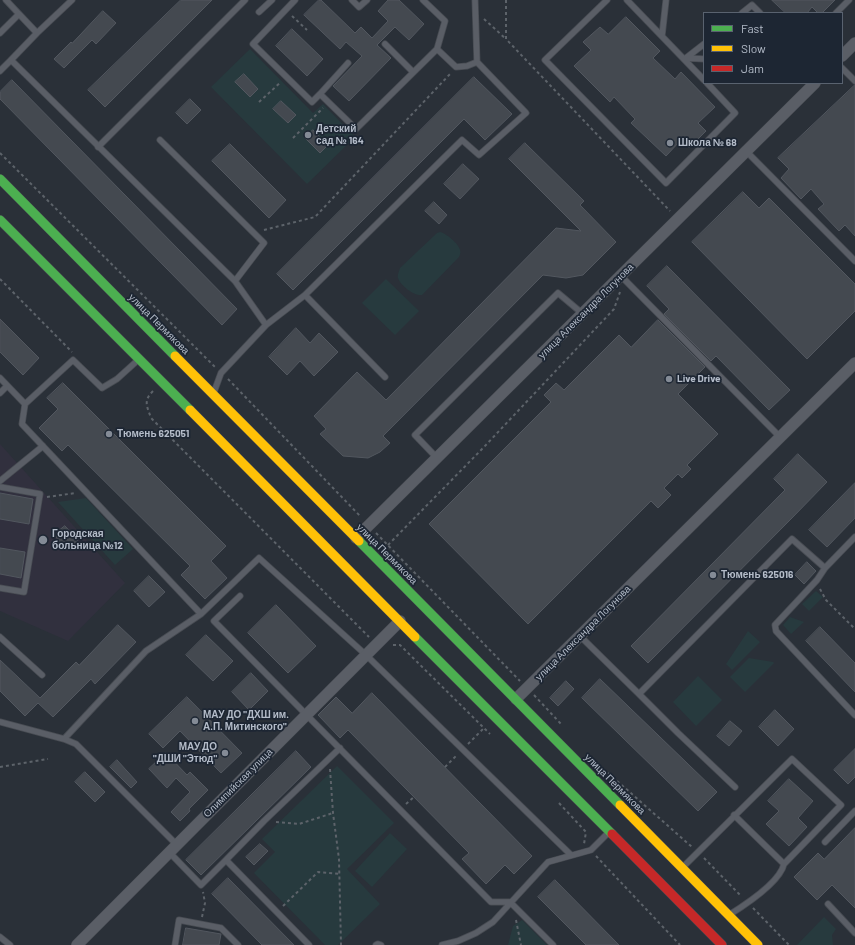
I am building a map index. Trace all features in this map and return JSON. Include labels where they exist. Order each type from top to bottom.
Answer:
[{"type":"main road","name":"улица Пермякова","points":[[0,179],[758,945]]},
{"type":"main road","points":[[0,220],[722,945]]},
{"type":"street","points":[[843,55],[855,43]]},
{"type":"street","name":"улица Александра Логунова","points":[[356,538],[583,314],[623,278],[678,220],[814,84]]},
{"type":"street","name":"улица Александра Логунова","points":[[516,699],[855,363]]},
{"type":"street","name":"Олимпийская улица","points":[[77,945],[400,621]]},
{"type":"lane","points":[[6,0],[37,33]]},
{"type":"lane","points":[[0,71],[72,0]]},
{"type":"lane","points":[[98,147],[245,0]]},
{"type":"lane","points":[[259,12],[272,0]]},
{"type":"lane","points":[[295,0],[253,44],[312,102],[348,64]]},
{"type":"lane","points":[[352,0],[359,7],[367,0]]},
{"type":"lane","points":[[320,94],[356,129],[436,49],[445,21],[423,0]]},
{"type":"lane","points":[[213,394],[221,372],[266,325],[305,295],[462,140],[479,155],[526,112],[478,62],[476,0]]},
{"type":"lane","points":[[607,0],[545,60],[666,183],[735,113],[708,84]]},
{"type":"lane","points":[[627,0],[685,58],[703,79]]},
{"type":"lane","points":[[662,36],[666,0]]},
{"type":"lane","points":[[747,0],[759,12]]},
{"type":"lane","points":[[837,12],[850,0]]},
{"type":"lane","points":[[743,12],[752,5]]},
{"type":"lane","points":[[0,33],[20,14]]},
{"type":"lane","points":[[385,44],[413,72]]},
{"type":"lane","points":[[685,58],[703,45]]},
{"type":"lane","points":[[436,49],[456,67],[467,66],[478,62]]},
{"type":"lane","points":[[685,58],[703,59]]},
{"type":"lane","points":[[11,60],[235,281],[266,325]]},
{"type":"lane","points":[[843,69],[855,81]]},
{"type":"lane","points":[[160,140],[264,243],[235,281]]},
{"type":"lane","points":[[746,151],[855,261]]},
{"type":"lane","points":[[623,278],[780,437]]},
{"type":"lane","points":[[437,458],[415,435],[552,298],[558,293],[583,314]]},
{"type":"lane","points":[[305,295],[385,377]]},
{"type":"lane","points":[[139,360],[117,379],[102,388],[73,360],[26,404],[22,424],[201,614]]},
{"type":"lane","points":[[0,378],[26,404]]},
{"type":"lane","points":[[0,393],[7,386]]},
{"type":"lane","points":[[0,481],[42,446]]},
{"type":"lane","points":[[0,487],[40,494],[24,592],[0,588]]},
{"type":"lane","points":[[855,537],[825,568],[817,580],[775,625],[776,631],[855,716]]},
{"type":"lane","points":[[639,694],[792,539],[825,568]]},
{"type":"lane","points":[[64,739],[146,651],[201,614],[259,558],[366,655],[571,855]]},
{"type":"lane","points":[[240,596],[214,621],[490,902],[510,902],[553,945]]},
{"type":"lane","points":[[580,636],[735,787]]},
{"type":"lane","points":[[0,637],[42,675]]},
{"type":"lane","points":[[0,722],[64,739],[76,744],[173,848],[201,885],[264,821],[340,748]]},
{"type":"lane","points":[[682,868],[792,759],[841,805],[784,864],[783,871],[766,888],[748,903],[729,915]]},
{"type":"lane","points":[[825,842],[855,811]]},
{"type":"lane","points":[[734,815],[784,864]]},
{"type":"lane","points":[[442,945],[458,942],[476,934],[493,922],[548,862],[591,850],[610,832]]},
{"type":"lane","points":[[226,860],[310,945]]},
{"type":"lane","points":[[828,904],[855,933]]},
{"type":"lane","points":[[175,945],[179,920],[221,928],[238,945]]},
{"type":"lane","points":[[0,937],[10,945]]},
{"type":"lane","points":[[376,945],[381,945]]},
{"type":"path","points":[[506,0],[506,39],[678,220]]},
{"type":"path","points":[[253,233],[315,217],[456,67]]},
{"type":"path","points":[[260,102],[286,77]]},
{"type":"path","points":[[293,138],[328,103]]},
{"type":"path","points":[[0,152],[198,348],[559,722]]},
{"type":"path","points":[[388,545],[484,447],[614,309],[623,278]]},
{"type":"path","points":[[0,279],[72,350],[73,360]]},
{"type":"path","points":[[182,363],[198,348]]},
{"type":"path","points":[[162,382],[148,396],[146,403],[151,418],[377,645],[400,646],[490,734]]},
{"type":"path","points":[[39,499],[86,492]]},
{"type":"path","points":[[817,580],[826,600],[855,629]]},
{"type":"path","points":[[330,758],[333,813],[340,859],[340,945]]},
{"type":"path","points":[[0,768],[48,759]]},
{"type":"path","points":[[567,811],[586,832],[584,844],[680,945]]},
{"type":"path","points":[[264,821],[299,824],[333,813]]},
{"type":"path","points":[[276,912],[318,872],[340,874]]},
{"type":"path","points":[[201,885],[205,903],[201,924]]},
{"type":"path","points":[[510,902],[516,918],[521,945]]},
{"type":"shaded area","name":"Городская больница №12","points":[[0,444],[125,583],[68,641],[0,611]]},
{"type":"green space","points":[[250,49],[313,113],[323,104],[355,137],[307,184],[211,87]]},
{"type":"green space","points":[[440,232],[455,242],[460,251],[459,257],[422,295],[415,294],[408,290],[398,278],[400,268],[437,233]]},
{"type":"green space","points":[[386,279],[419,311],[395,335],[362,303]]},
{"type":"green space","points":[[86,498],[133,549],[115,565],[58,502]]},
{"type":"green space","points":[[816,591],[823,597],[809,611],[802,604]]},
{"type":"green space","points":[[790,617],[804,622],[791,634],[783,625]]},
{"type":"green space","points":[[748,631],[760,642],[732,670],[726,664]]},
{"type":"green space","points":[[749,658],[774,663],[745,692],[730,677]]},
{"type":"green space","points":[[698,676],[722,700],[696,726],[673,702]]},
{"type":"green space","points":[[337,766],[394,823],[347,869],[380,904],[338,945],[325,945],[254,873],[275,852],[262,839]]},
{"type":"green space","points":[[390,833],[407,849],[372,887],[355,871]]},
{"type":"green space","points":[[824,917],[836,929],[832,935],[833,945],[797,945]]},
{"type":"green space","points":[[522,920],[547,945],[508,945],[513,926]]},
{"type":"building","points":[[181,0],[212,0],[105,107],[88,90]]},
{"type":"building","points":[[319,0],[321,0],[355,33],[361,27],[372,38],[388,21],[378,11],[388,0],[399,0],[424,24],[409,40],[395,27],[377,45],[391,58],[349,101],[333,86],[362,56],[346,42],[340,49],[304,15]]},
{"type":"building","points":[[772,0],[835,0],[823,12],[817,12],[812,7],[808,12],[785,12]]},
{"type":"building","points":[[103,11],[116,23],[96,44],[92,40],[64,68],[54,59]]},
{"type":"building","points":[[626,17],[660,51],[653,58],[675,79],[681,72],[715,107],[698,123],[706,131],[689,148],[681,140],[666,156],[631,123],[635,119],[614,97],[610,102],[574,66],[591,50],[583,42],[600,27],[608,34]]},
{"type":"building","points":[[292,29],[323,59],[307,76],[276,46]]},
{"type":"building","points":[[244,74],[258,89],[250,97],[235,82]]},
{"type":"building","points":[[474,77],[512,114],[485,140],[464,119],[293,290],[277,274]]},
{"type":"building","points":[[12,80],[237,309],[222,325],[0,99],[0,92]]},
{"type":"building","points":[[855,85],[855,236],[845,225],[839,231],[818,209],[824,204],[811,189],[801,199],[781,178],[789,169],[778,158]]},
{"type":"building","points":[[190,99],[201,110],[187,124],[176,113]]},
{"type":"building","points":[[281,101],[296,115],[288,123],[273,109]]},
{"type":"building","points":[[313,130],[328,145],[320,153],[305,138]]},
{"type":"building","points":[[525,143],[584,201],[580,205],[616,242],[583,275],[566,278],[543,275],[383,436],[390,443],[380,452],[368,458],[343,456],[320,434],[326,429],[314,416],[357,372],[386,400],[556,228],[581,231],[509,159]]},
{"type":"building","points":[[230,144],[286,200],[269,218],[212,161]]},
{"type":"building","points":[[463,164],[479,179],[460,199],[444,184]]},
{"type":"building","points":[[743,192],[759,208],[769,198],[855,284],[855,311],[807,359],[692,242]]},
{"type":"building","points":[[434,202],[447,215],[439,224],[425,211]]},
{"type":"building","points":[[667,266],[790,390],[769,410],[716,356],[711,361],[664,314],[669,309],[647,286]]},
{"type":"building","points":[[0,319],[39,358],[23,375],[0,352]]},
{"type":"building","points":[[658,320],[705,367],[678,394],[718,434],[687,465],[691,469],[682,478],[678,474],[664,488],[671,495],[658,508],[651,501],[528,624],[429,524],[551,402],[544,395],[556,383],[564,390],[619,335],[631,347]]},
{"type":"building","points":[[296,328],[310,343],[319,333],[338,352],[314,376],[300,361],[287,375],[269,357]]},
{"type":"building","points":[[63,383],[226,546],[211,561],[227,578],[205,599],[181,575],[190,566],[68,445],[62,451],[39,428],[58,409],[47,398]]},
{"type":"building","points":[[798,454],[827,482],[648,663],[631,646],[785,490],[774,479]]},
{"type":"building","points":[[855,483],[855,518],[827,547],[809,530]]},
{"type":"building","points":[[0,493],[33,499],[29,524],[0,519]]},
{"type":"building","points":[[65,526],[78,540],[67,550],[54,535]]},
{"type":"building","points":[[0,548],[25,552],[21,578],[0,574]]},
{"type":"building","points":[[807,562],[816,571],[804,584],[795,575]]},
{"type":"building","points":[[149,576],[165,592],[149,607],[134,591]]},
{"type":"building","points":[[276,605],[316,646],[288,673],[248,633]]},
{"type":"building","points":[[118,625],[136,642],[95,684],[91,679],[53,717],[38,703],[25,716],[0,691],[0,660],[40,698],[76,662],[79,665]]},
{"type":"building","points":[[820,627],[855,663],[855,692],[806,641]]},
{"type":"building","points":[[206,635],[233,661],[213,681],[186,655]]},
{"type":"building","points":[[251,673],[268,691],[249,710],[232,692]]},
{"type":"building","points":[[600,679],[717,792],[698,811],[582,698]]},
{"type":"building","points":[[566,681],[574,689],[558,706],[550,698]]},
{"type":"building","points":[[372,693],[532,856],[514,874],[505,865],[486,884],[462,859],[469,853],[348,730],[340,738],[318,715],[336,697],[352,713]]},
{"type":"building","points":[[187,697],[242,753],[221,773],[180,731],[163,748],[149,734]]},
{"type":"building","points":[[775,710],[794,729],[778,746],[759,727]]},
{"type":"building","points":[[730,721],[742,731],[729,746],[717,736]]},
{"type":"building","points":[[855,749],[855,777],[848,784],[834,770]]},
{"type":"building","points":[[296,751],[311,767],[201,875],[186,860]]},
{"type":"building","points":[[166,753],[187,775],[190,772],[208,790],[189,809],[190,811],[180,821],[171,812],[190,792],[176,778],[167,788],[149,769]]},
{"type":"building","points":[[117,760],[137,782],[131,788],[110,767]]},
{"type":"building","points":[[85,772],[105,792],[95,802],[75,782]]},
{"type":"building","points":[[789,779],[813,801],[798,818],[807,827],[789,846],[766,824],[779,811],[768,801]]},
{"type":"building","points":[[855,828],[855,908],[832,885],[817,900],[794,877],[818,853],[824,859]]},
{"type":"building","points":[[260,844],[268,851],[254,865],[246,857]]},
{"type":"building","points":[[228,878],[294,945],[262,945],[212,894]]},
{"type":"building","points":[[555,880],[619,945],[586,945],[538,897]]},
{"type":"building","points":[[186,928],[221,934],[219,945],[183,945]]},
{"type":"traffic: fast","points":[[0,179],[175,356]]},
{"type":"traffic: fast","points":[[0,220],[190,410]]},
{"type":"traffic: fast","points":[[359,541],[620,805]]},
{"type":"traffic: fast","points":[[415,637],[612,834]]},
{"type":"traffic: slow","points":[[175,356],[359,541]]},
{"type":"traffic: slow","points":[[190,410],[415,637]]},
{"type":"traffic: slow","points":[[620,805],[758,945]]},
{"type":"traffic: jam","points":[[612,834],[722,945]]},
{"type":"place","name":"Детский сад № 164","points":[[308,135]]},
{"type":"place","name":"Школа № 68","points":[[670,143]]},
{"type":"place","name":"Live Drive","points":[[669,379]]},
{"type":"place","name":"Тюмень 625051","points":[[109,434]]},
{"type":"place","name":"Городская больница №12","points":[[43,540]]},
{"type":"place","name":"Тюмень 625016","points":[[713,575]]},
{"type":"place","name":"МАУ ДО \"ДХШ им. А.П. Митинского\"","points":[[195,721]]},
{"type":"place","name":"МАУ ДО \"ДШИ \"Этюд\"","points":[[225,753]]}]
